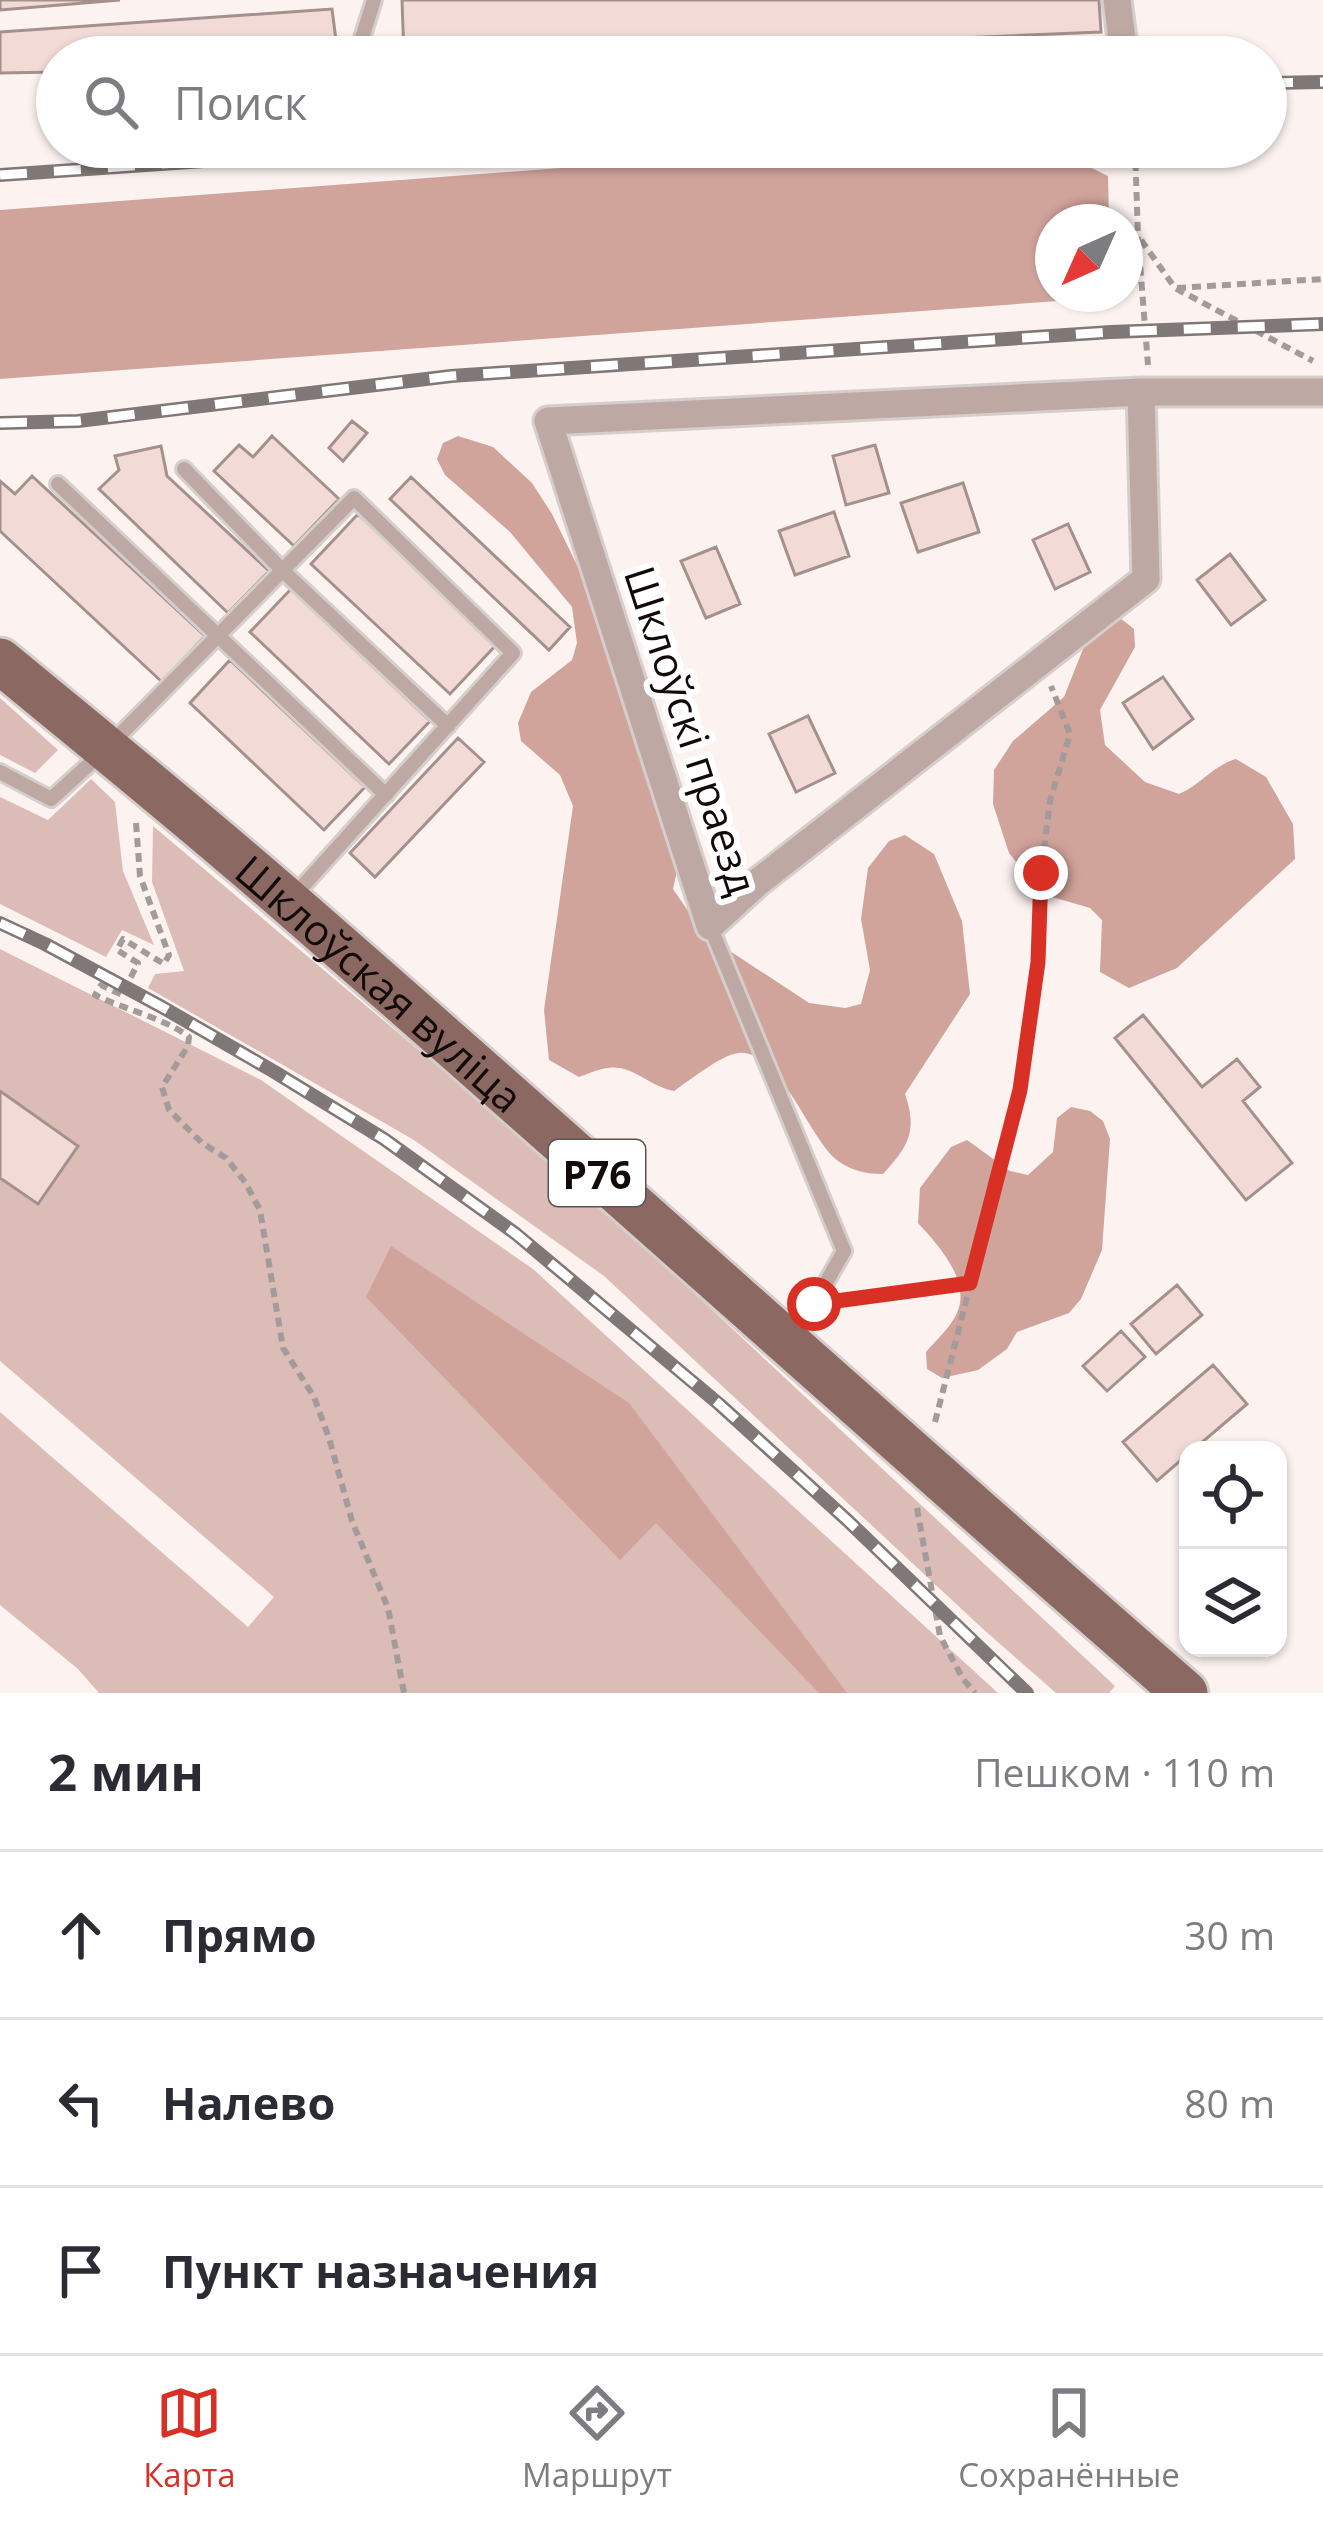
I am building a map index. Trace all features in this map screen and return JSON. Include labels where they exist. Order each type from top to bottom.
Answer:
[{"type":"main road","name":"Шклоўская вуліца","points":[[0,662],[289,902],[791,1344],[921,1436],[1185,1693]]},
{"type":"street","points":[[1118,0],[1122,36]]},
{"type":"street","name":"Шклоўскі праезд","points":[[1146,392],[1146,579],[758,882],[710,926],[548,421],[1146,392],[1323,392]]},
{"type":"lane","points":[[363,36],[374,0]]},
{"type":"lane","points":[[184,469],[283,571],[448,726]]},
{"type":"lane","points":[[58,484],[386,795]]},
{"type":"lane","points":[[0,772],[51,799],[354,498],[513,653],[289,902]]},
{"type":"lane","points":[[710,926],[844,1251],[791,1344]]},
{"type":"path","points":[[1136,168],[1137,204]]},
{"type":"path","points":[[1143,245],[1175,288],[1323,367]]},
{"type":"path","points":[[1175,288],[1323,280]]},
{"type":"path","points":[[1142,312],[1146,392]]},
{"type":"path","points":[[975,1693],[940,1636],[921,1436],[970,1283],[1020,1090],[1038,962],[1041,873],[1050,801],[1070,734],[1041,661]]},
{"type":"path","points":[[149,787],[136,819],[140,876],[169,955],[164,964],[123,939],[117,950],[139,963],[122,995],[101,985],[95,995],[189,1037],[162,1087],[169,1110],[202,1143],[226,1158],[260,1210],[283,1348],[314,1397],[329,1438],[352,1520],[388,1608],[404,1693]]},
{"type":"path","points":[[814,1304],[970,1283]]},
{"type":"shaded area","points":[[561,168],[1092,168],[1108,176],[1109,204],[1035,204],[1035,303],[0,379],[0,210]]},
{"type":"shaded area","points":[[458,436],[493,447],[532,483],[552,514],[648,710],[681,853],[673,889],[704,934],[809,1003],[845,1008],[861,1004],[870,970],[861,919],[868,868],[889,841],[905,835],[934,854],[962,921],[970,994],[905,1094],[911,1118],[908,1138],[883,1174],[838,1161],[781,1080],[754,1056],[739,1053],[724,1058],[674,1091],[625,1069],[579,1077],[549,1060],[544,1010],[573,806],[560,775],[521,741],[518,723],[531,692],[572,660],[577,643],[572,607],[510,532],[445,475],[437,459],[443,443]]},
{"type":"shaded area","points":[[1120,618],[1134,629],[1135,647],[1100,710],[1105,745],[1145,782],[1179,794],[1236,759],[1266,777],[1293,824],[1295,859],[1177,968],[1129,988],[1100,972],[1102,920],[1090,908],[1042,894],[1009,853],[993,804],[994,770],[1013,741],[1064,697],[1083,649],[1104,624]]},
{"type":"shaded area","points":[[0,698],[58,750],[35,773],[0,755]]},
{"type":"shaded area","points":[[91,779],[115,802],[123,871],[154,945],[122,930],[106,957],[0,904],[0,797],[48,820]]},
{"type":"shaded area","points":[[153,826],[574,1181],[1115,1686],[1109,1693],[1056,1693],[604,1276],[414,1140],[148,988],[155,974],[184,971],[152,882]]},
{"type":"shaded area","points":[[0,949],[261,1080],[533,1269],[998,1693],[99,1693],[78,1669],[0,1605],[0,1412],[248,1627],[274,1597],[0,1361]]},
{"type":"shaded area","points":[[1071,1107],[1090,1111],[1103,1121],[1110,1139],[1102,1250],[1081,1299],[1069,1313],[1017,1332],[1007,1349],[978,1370],[942,1378],[927,1369],[926,1352],[953,1320],[960,1290],[951,1265],[918,1223],[920,1188],[951,1147],[967,1140],[1010,1171],[1028,1175],[1053,1152],[1057,1118]]},
{"type":"shaded area","points":[[391,1246],[629,1403],[847,1693],[819,1693],[656,1523],[620,1560],[366,1297]]},
{"type":"building","points":[[0,0],[120,0],[0,10]]},
{"type":"building","points":[[402,0],[1099,0],[1101,32],[1007,36],[403,36]]},
{"type":"building","points":[[332,9],[335,36],[36,36],[36,72],[0,73],[0,32]]},
{"type":"building","points":[[352,421],[367,433],[343,461],[329,448]]},
{"type":"building","points":[[272,436],[339,499],[294,546],[214,471],[239,445],[253,457]]},
{"type":"building","points":[[875,445],[889,493],[846,505],[833,456]]},
{"type":"building","points":[[161,446],[167,476],[269,571],[228,613],[99,489],[119,470],[115,456]]},
{"type":"building","points":[[32,476],[205,636],[162,682],[0,531],[0,481],[15,494]]},
{"type":"building","points":[[411,477],[570,627],[549,650],[390,499]]},
{"type":"building","points":[[963,483],[979,532],[918,552],[901,503]]},
{"type":"building","points":[[834,512],[849,556],[795,575],[779,531]]},
{"type":"building","points":[[358,514],[497,644],[450,694],[311,564]]},
{"type":"building","points":[[1068,524],[1090,572],[1055,589],[1033,540]]},
{"type":"building","points":[[716,547],[740,604],[706,618],[681,561]]},
{"type":"building","points":[[1230,554],[1265,600],[1231,625],[1197,580]]},
{"type":"building","points":[[291,589],[430,721],[389,764],[250,632]]},
{"type":"building","points":[[230,660],[365,787],[324,830],[190,703]]},
{"type":"building","points":[[1163,677],[1193,719],[1153,749],[1123,703]]},
{"type":"building","points":[[808,716],[835,773],[796,792],[769,734]]},
{"type":"building","points":[[458,738],[484,762],[375,877],[350,853]]},
{"type":"building","points":[[1143,1015],[1202,1087],[1237,1059],[1260,1087],[1243,1101],[1292,1163],[1246,1200],[1115,1038]]},
{"type":"building","points":[[0,1091],[78,1146],[38,1204],[0,1178]]},
{"type":"building","points":[[1177,1285],[1202,1315],[1156,1354],[1131,1324]]},
{"type":"building","points":[[1121,1331],[1145,1357],[1107,1391],[1083,1366]]},
{"type":"building","points":[[1213,1365],[1247,1404],[1204,1441],[1179,1441],[1179,1462],[1157,1481],[1123,1442]]},
{"type":"railway","points":[[1287,83],[1323,82]]},
{"type":"railway","points":[[0,175],[103,168]]},
{"type":"railway","points":[[0,423],[78,421],[451,376],[1111,332],[1323,324]]},
{"type":"railway","points":[[0,923],[273,1071],[384,1139],[516,1234],[719,1404],[1027,1693]]},
{"type":"route","points":[[814,1304],[970,1283],[1020,1090],[1038,962],[1041,873]]}]
